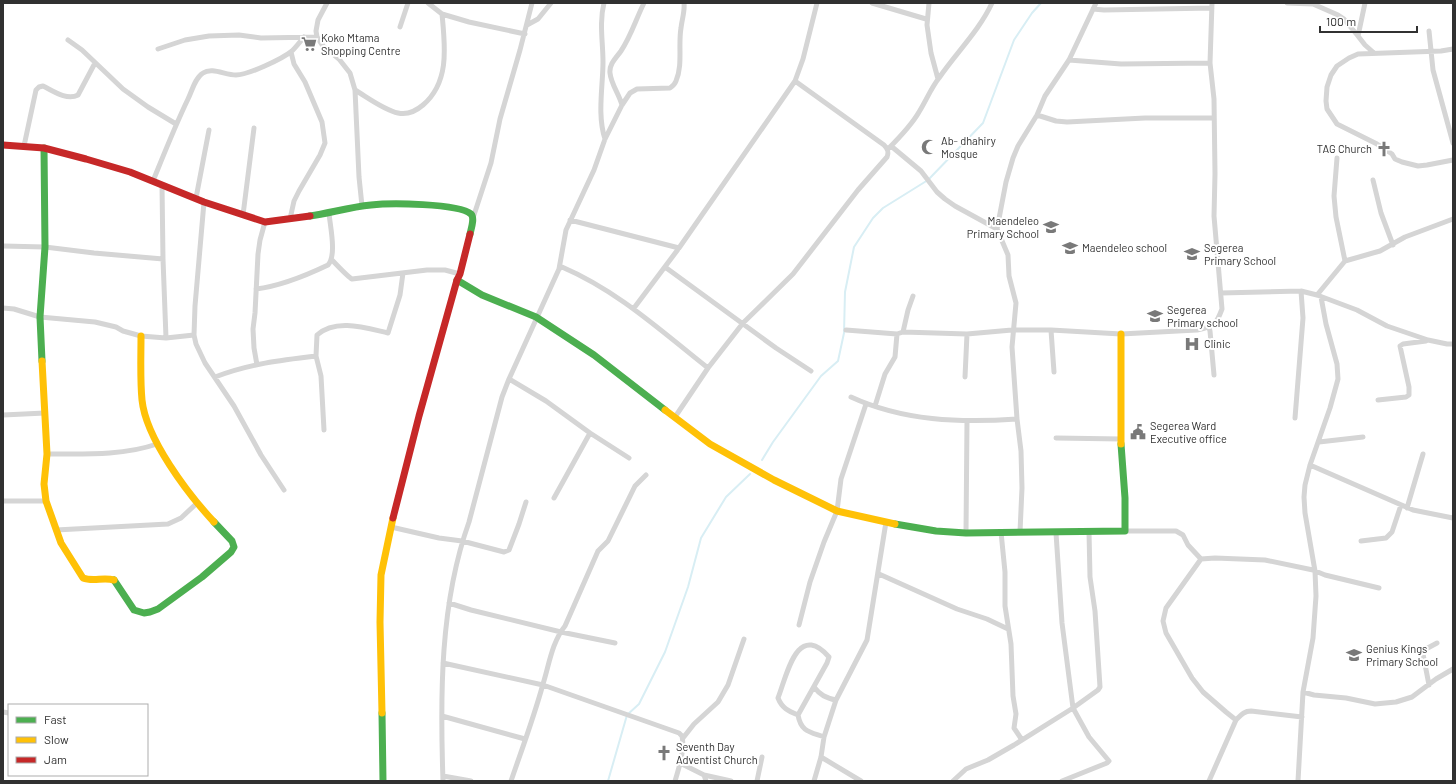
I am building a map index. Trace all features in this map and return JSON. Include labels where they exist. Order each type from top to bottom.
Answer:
[{"type":"street","points":[[327,3],[318,20],[316,31],[317,37],[323,46],[339,59],[350,73],[355,90],[359,177],[362,206]]},
{"type":"street","points":[[400,26],[408,3]]},
{"type":"street","points":[[428,3],[442,14],[469,22],[525,34]]},
{"type":"street","points":[[383,781],[381,574],[391,527],[419,416],[473,218],[491,163],[500,120],[525,34],[532,3]]},
{"type":"street","points":[[527,25],[538,19],[551,3]]},
{"type":"street","points":[[604,3],[601,18],[603,60],[602,128],[605,138]]},
{"type":"street","points":[[622,105],[612,82],[610,66],[630,35],[644,3]]},
{"type":"street","points":[[471,781],[443,778],[441,686],[449,603],[462,541],[469,522],[502,397],[536,317],[559,269],[566,230],[570,220],[594,170],[605,138],[630,93],[637,89],[666,88],[674,84],[679,68],[680,28],[685,8],[684,3]]},
{"type":"street","points":[[634,308],[679,248],[795,81],[803,59],[816,3]]},
{"type":"street","points":[[872,3],[926,19]]},
{"type":"street","points":[[929,3],[926,19],[931,53],[938,79]]},
{"type":"street","points":[[675,417],[708,368],[743,323],[793,274],[858,190],[887,157],[889,148],[907,130],[938,79],[961,50],[992,3]]},
{"type":"street","points":[[1020,532],[1022,488],[1021,451],[1017,419],[1012,347],[1012,330],[1016,303],[1009,276],[1008,254],[997,229],[1012,158],[1037,115],[1045,96],[1069,60],[1096,3]]},
{"type":"street","points":[[1287,3],[1313,4],[1338,15],[1344,19],[1364,45],[1374,53]]},
{"type":"street","points":[[1358,36],[1365,3]]},
{"type":"street","points":[[846,330],[897,334],[903,332],[966,334],[1012,330],[1051,330],[1121,334],[1197,330],[1208,328],[1216,323],[1222,309],[1214,216],[1214,118],[1213,80],[1210,63],[1212,5],[1104,10],[1093,9]]},
{"type":"street","points":[[355,90],[399,114],[408,114],[420,108],[429,100],[438,88],[444,71],[445,48],[442,14]]},
{"type":"street","points":[[1429,31],[1433,70],[1453,143]]},
{"type":"street","points":[[158,49],[185,40],[209,36],[239,35],[261,38],[317,37]]},
{"type":"street","points":[[153,181],[176,124],[202,74],[209,70],[238,75],[261,67],[290,52],[304,37]]},
{"type":"street","points":[[68,40],[82,50],[123,89],[176,124]]},
{"type":"street","points":[[1453,49],[1358,54],[1337,66],[1331,75],[1326,101],[1327,109],[1336,124],[1364,136],[1392,154],[1395,159],[1418,166],[1453,160]]},
{"type":"street","points":[[290,52],[294,64],[307,87],[322,122],[325,144],[299,191],[294,202],[290,219]]},
{"type":"street","points":[[1069,60],[1121,64],[1210,63]]},
{"type":"street","points":[[24,146],[36,90],[43,86],[68,97],[78,95],[95,62]]},
{"type":"street","points":[[795,81],[879,142],[922,171],[937,192],[945,199],[997,229]]},
{"type":"street","points":[[1037,115],[1056,121],[1067,122],[1145,118],[1214,118]]},
{"type":"street","points":[[243,215],[254,128]]},
{"type":"street","points":[[196,198],[209,130]]},
{"type":"street","points":[[3,144],[44,148],[86,158],[130,172],[204,202],[265,222],[329,213],[362,206],[388,204],[456,208],[468,211],[473,218]]},
{"type":"street","points":[[44,148],[45,247],[40,317],[47,454],[44,484],[46,501],[63,546],[83,578],[88,580],[112,579],[116,582],[134,610],[144,613],[150,612],[164,604],[202,577],[234,549],[232,541],[197,503],[157,444],[144,411],[142,400],[141,336]]},
{"type":"street","points":[[1337,158],[1334,196],[1336,217],[1345,261]]},
{"type":"street","points":[[1373,180],[1381,213],[1393,245]]},
{"type":"street","points":[[162,185],[166,338]]},
{"type":"street","points":[[204,202],[197,278],[194,335],[198,350],[234,406],[284,490]]},
{"type":"street","points":[[256,289],[304,276],[328,266],[332,260],[329,213]]},
{"type":"street","points":[[1319,296],[1345,261],[1369,255],[1393,245],[1405,237],[1453,219]]},
{"type":"street","points":[[570,220],[679,248]]},
{"type":"street","points":[[257,364],[253,329],[256,313],[256,289],[260,240],[265,222]]},
{"type":"street","points":[[3,246],[45,247],[163,259]]},
{"type":"street","points":[[332,260],[343,270],[348,278],[352,279],[427,270],[445,270],[458,277],[482,295],[536,317],[594,355],[710,444],[837,511],[936,531],[966,533],[1176,531],[1183,535],[1188,545],[1201,559]]},
{"type":"street","points":[[559,269],[562,267],[592,281],[634,308],[708,368]]},
{"type":"street","points":[[665,267],[776,348],[811,371]]},
{"type":"street","points":[[324,430],[321,376],[316,356],[317,335],[328,329],[350,325],[388,333],[400,295],[403,273]]},
{"type":"street","points":[[1221,292],[1301,291],[1357,310],[1387,326],[1428,340],[1453,344]]},
{"type":"street","points":[[1295,418],[1303,318],[1301,291]]},
{"type":"street","points":[[903,332],[913,296]]},
{"type":"street","points":[[1298,781],[1303,692],[1312,645],[1316,596],[1315,571],[1305,513],[1305,485],[1310,465],[1320,442],[1335,390],[1338,371],[1335,354],[1319,296]]},
{"type":"street","points":[[3,308],[14,308],[40,317],[95,322],[116,327],[141,336],[166,338],[194,335]]},
{"type":"street","points":[[1208,328],[1210,331],[1214,375]]},
{"type":"street","points":[[1051,330],[1054,372]]},
{"type":"street","points":[[875,406],[885,374],[895,357],[897,334]]},
{"type":"street","points":[[965,377],[966,334]]},
{"type":"street","points":[[1121,334],[1121,439],[1125,498],[1125,531]]},
{"type":"street","points":[[1378,400],[1406,397],[1409,395],[1408,381],[1400,346],[1403,344],[1428,340]]},
{"type":"street","points":[[215,377],[233,370],[257,364],[316,356]]},
{"type":"street","points":[[509,379],[629,458]]},
{"type":"street","points":[[851,397],[866,404],[914,417],[967,421],[1017,419]]},
{"type":"street","points":[[799,625],[810,582],[837,511],[841,479],[866,404]]},
{"type":"street","points":[[3,415],[45,413]]},
{"type":"street","points":[[966,533],[967,421]]},
{"type":"street","points":[[554,498],[590,433]]},
{"type":"street","points":[[1320,442],[1363,437]]},
{"type":"street","points":[[1056,438],[1121,439]]},
{"type":"street","points":[[47,454],[87,454],[135,451],[157,444]]},
{"type":"street","points":[[1360,541],[1386,538],[1392,532],[1404,506],[1423,454]]},
{"type":"street","points":[[1310,465],[1413,510],[1453,518]]},
{"type":"street","points":[[511,781],[543,685],[551,656],[561,632],[598,552],[608,541],[635,486],[646,475]]},
{"type":"street","points":[[3,501],[46,501]]},
{"type":"street","points":[[391,527],[439,538],[462,541],[500,551],[508,551],[520,524],[526,502]]},
{"type":"street","points":[[56,530],[168,524],[181,518],[197,503]]},
{"type":"street","points":[[814,781],[821,757],[824,738],[836,700],[867,640],[879,574],[886,522]]},
{"type":"street","points":[[1001,532],[1005,606],[1011,644],[1013,696],[1016,714],[1014,728],[1022,740]]},
{"type":"street","points":[[952,781],[966,769],[988,760],[1073,708],[1100,687],[1095,611],[1090,577],[1089,532]]},
{"type":"street","points":[[1056,533],[1062,623],[1073,708],[1089,737],[1109,761],[1062,781]]},
{"type":"street","points":[[1201,559],[1215,558],[1265,560],[1315,571],[1325,575],[1379,588]]},
{"type":"street","points":[[1201,559],[1166,608],[1163,621],[1166,633],[1192,678],[1203,692],[1236,720]]},
{"type":"street","points":[[879,574],[957,609],[987,619],[1008,629]]},
{"type":"street","points":[[449,603],[470,610],[561,632],[616,643]]},
{"type":"street","points":[[675,781],[680,763],[683,738],[694,724],[718,702],[728,685],[744,639]]},
{"type":"street","points":[[1429,685],[1423,654],[1424,650],[1437,643]]},
{"type":"street","points":[[798,715],[788,711],[781,705],[778,698],[796,652],[806,645],[814,645],[829,657],[798,715],[799,724],[803,729],[824,738]]},
{"type":"street","points":[[443,663],[543,685],[679,734],[683,738]]},
{"type":"street","points":[[1303,692],[1375,704],[1396,702],[1412,697],[1436,679],[1453,669]]},
{"type":"street","points":[[814,687],[819,694],[836,700]]},
{"type":"street","points":[[1209,781],[1236,720],[1247,711],[1302,717]]},
{"type":"street","points":[[442,716],[525,739]]},
{"type":"street","points":[[757,781],[762,757]]},
{"type":"street","points":[[821,757],[861,781]]},
{"type":"street","points":[[680,763],[704,775],[731,781]]},
{"type":"street","points":[[704,775],[706,781]]},
{"type":"waterway","points":[[762,460],[773,442],[821,376],[838,361],[844,333],[845,292],[854,247],[873,218],[883,208],[928,180],[983,123],[1014,40],[1032,13],[1041,3]]},
{"type":"waterway","points":[[608,781],[627,715],[639,704],[665,652],[688,587],[701,538],[726,497],[750,474]]},
{"type":"traffic: fast","points":[[42,361],[40,317],[45,247],[44,148]]},
{"type":"traffic: fast","points":[[310,216],[371,205],[407,204],[438,206],[464,210],[471,214],[473,221],[470,234]]},
{"type":"traffic: fast","points":[[457,280],[482,295],[536,317],[594,355],[665,410]]},
{"type":"traffic: fast","points":[[895,524],[936,531],[966,533],[1125,531],[1125,498],[1121,444]]},
{"type":"traffic: fast","points":[[114,580],[134,610],[144,613],[158,609],[202,577],[231,552],[234,547],[232,541],[214,522]]},
{"type":"traffic: fast","points":[[382,713],[383,781]]},
{"type":"traffic: slow","points":[[1121,334],[1121,444]]},
{"type":"traffic: slow","points":[[141,336],[142,400],[151,432],[170,465],[192,497],[214,522]]},
{"type":"traffic: slow","points":[[42,361],[47,454],[44,484],[46,501],[61,543],[83,578],[91,580],[114,580]]},
{"type":"traffic: slow","points":[[665,410],[710,444],[774,480],[837,511],[895,524]]},
{"type":"traffic: slow","points":[[382,713],[380,622],[381,575],[393,518]]},
{"type":"traffic: jam","points":[[3,145],[44,148],[86,159],[130,172],[204,202],[265,222],[310,216]]},
{"type":"traffic: jam","points":[[393,518],[419,416],[470,234]]},
{"type":"place","name":"Koko Mtama Shopping Centre","points":[[309,44]]},
{"type":"place","name":"Ab- dhahiry Mosque","points":[[929,147]]},
{"type":"place","name":"TAG Church","points":[[1384,149]]},
{"type":"place","name":"Maendeleo Primary School","points":[[1051,227]]},
{"type":"place","name":"Maendeleo school","points":[[1070,248]]},
{"type":"place","name":"Segerea Primary School","points":[[1192,254]]},
{"type":"place","name":"Segerea Primary school","points":[[1155,316]]},
{"type":"place","name":"Clinic","points":[[1192,344]]},
{"type":"place","name":"Segerea Ward Executive office","points":[[1138,432]]},
{"type":"place","name":"Genius Kings Primary School","points":[[1354,655]]},
{"type":"place","name":"Seventh Day Adventist Church","points":[[664,753]]}]
